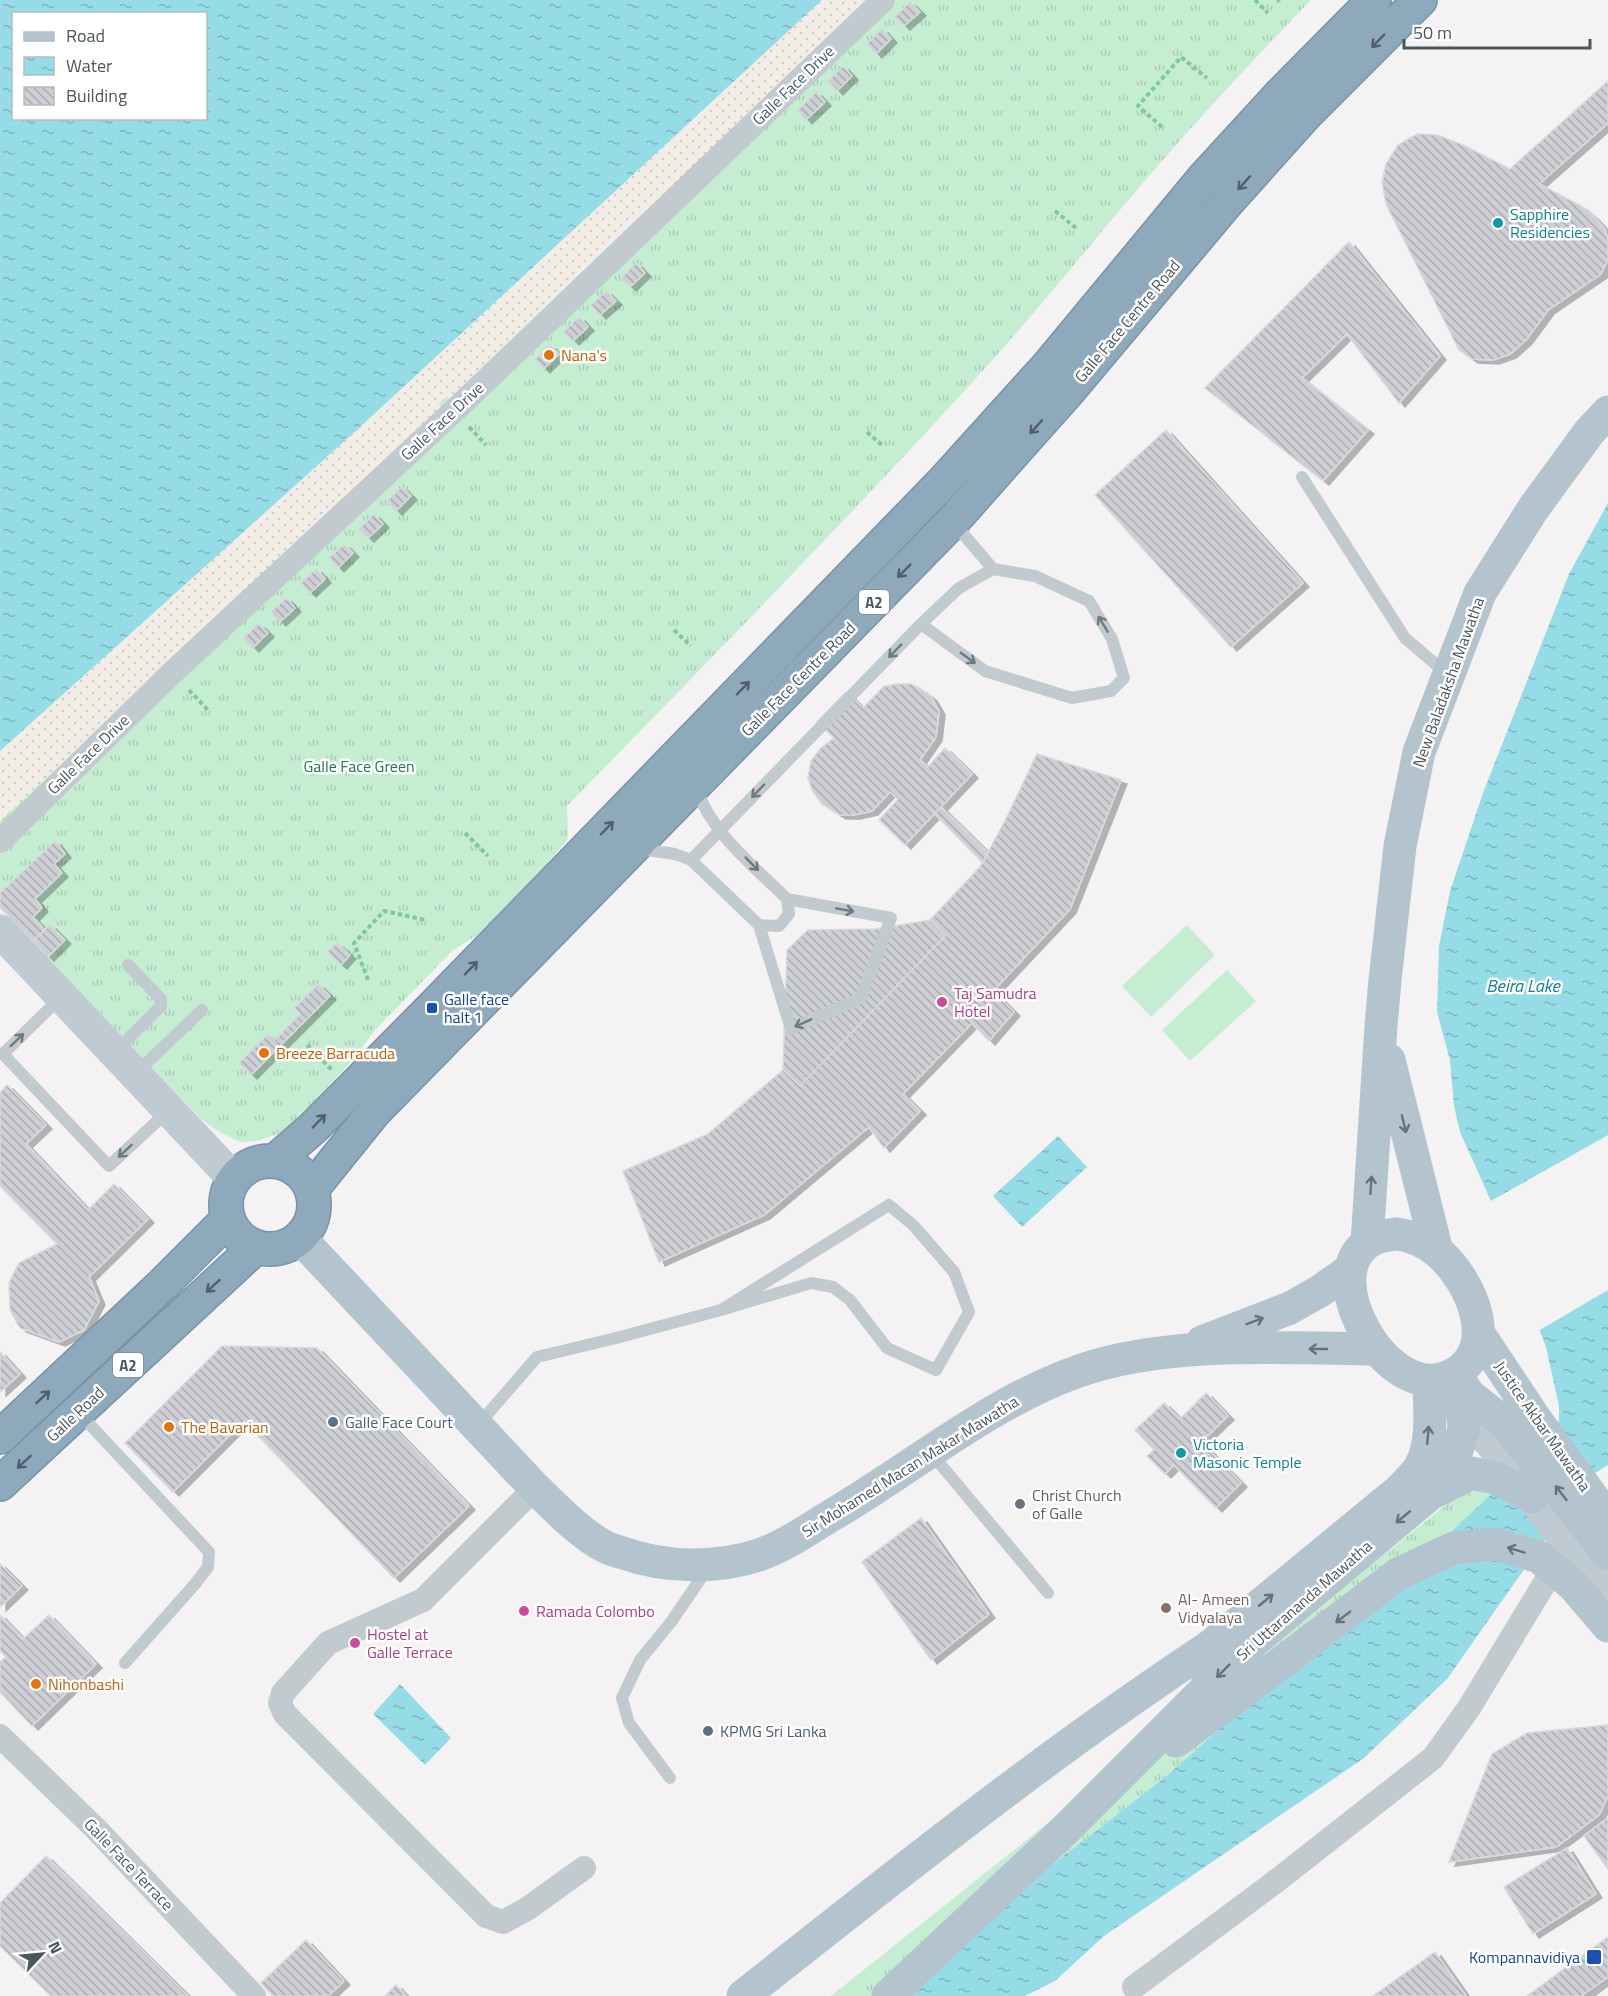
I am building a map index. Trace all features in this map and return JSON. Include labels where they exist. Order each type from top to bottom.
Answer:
[{"type":"highway","name":"Galle Face Centre Road","points":[[276,1161],[313,1128],[432,1008],[943,482],[1048,366],[1203,179],[1281,94],[1374,0]]},
{"type":"highway","name":"Galle Face Centre Road","points":[[312,1189],[374,1112],[953,521],[1071,388],[1236,192],[1306,114],[1420,0]]},
{"type":"highway","points":[[1048,366],[1071,388]]},
{"type":"highway","points":[[276,1161],[296,1168],[306,1178],[315,1201],[314,1214],[309,1228],[291,1245],[278,1249],[256,1247],[243,1240],[234,1231],[228,1219],[227,1194],[240,1172],[255,1163],[276,1161]]},
{"type":"highway","name":"A2","points":[[0,1437],[163,1284],[228,1219]]},
{"type":"highway","name":"Galle Road","points":[[0,1484],[256,1247]]},
{"type":"main road","name":"New Baladaksha Mawatha","points":[[1367,1243],[1380,1026],[1400,846],[1419,752],[1480,594],[1533,508],[1590,431],[1608,412]]},
{"type":"main road","name":"New Baladaksha Mawatha","points":[[1380,1026],[1437,1251]]},
{"type":"main road","points":[[1409,1235],[1437,1251],[1463,1282],[1475,1313],[1479,1334],[1474,1354],[1451,1382],[1416,1379],[1400,1369],[1377,1349],[1363,1329],[1351,1293],[1350,1270],[1355,1257],[1367,1243],[1379,1236],[1409,1235]]},
{"type":"main road","name":"Sir Mohamed Macan Makar Mawatha","points":[[300,1238],[535,1488],[572,1522],[602,1546],[645,1560],[678,1564],[710,1565],[759,1555],[866,1496],[1004,1405],[1047,1383],[1080,1371],[1112,1362],[1181,1350],[1377,1349]]},
{"type":"main road","name":"Sir Mohamed Macan Makar Mawatha","points":[[1181,1350],[1290,1308],[1350,1270]]},
{"type":"main road","name":"Justice Akbar Mawatha","points":[[1479,1334],[1513,1431],[1608,1554]]},
{"type":"main road","name":"Justice Akbar Mawatha","points":[[1451,1382],[1513,1431],[1604,1512]]},
{"type":"main road","name":"Sri Uttarananda Mawatha","points":[[888,1996],[1062,1833],[1254,1641],[1429,1494],[1457,1450],[1464,1428],[1463,1415],[1451,1382]]},
{"type":"main road","name":"Sri Uttarananda Mawatha","points":[[1093,1802],[1160,1697],[1209,1647],[1401,1489],[1419,1469],[1451,1382]]},
{"type":"main road","points":[[1429,1494],[1472,1473],[1496,1478],[1532,1497]]},
{"type":"main road","points":[[1093,1802],[1398,1574],[1454,1548],[1494,1544],[1539,1557],[1573,1586],[1608,1626]]},
{"type":"main road","points":[[743,1996],[909,1865],[1132,1698],[1209,1647]]},
{"type":"street","name":"Galle Face Drive","points":[[0,841],[172,673],[454,411],[883,0]]},
{"type":"street","points":[[0,931],[234,1179]]},
{"type":"street","points":[[1513,1431],[1532,1497],[1608,1597]]},
{"type":"street","points":[[535,1488],[423,1600],[328,1643],[283,1693],[280,1703],[285,1714],[486,1916],[502,1922],[527,1908],[584,1868]]},
{"type":"street","points":[[1138,1991],[1433,1758],[1469,1708],[1567,1544]]},
{"type":"street","name":"Galle Face Terrace","points":[[0,1736],[96,1829],[254,1996]]},
{"type":"lane","points":[[1302,477],[1405,638],[1448,674]]},
{"type":"lane","points":[[953,521],[993,569]]},
{"type":"lane","points":[[691,860],[921,624],[959,588],[993,569],[1035,576],[1089,601],[1112,639],[1124,678],[1111,691],[1072,698],[985,671],[921,624]]},
{"type":"lane","points":[[633,849],[675,854],[691,860],[759,925],[791,1029],[861,998],[891,918],[787,899],[719,831],[701,802],[695,783]]},
{"type":"lane","points":[[759,925],[779,926],[789,914],[787,899]]},
{"type":"lane","points":[[124,1064],[161,1006],[161,999],[128,965]]},
{"type":"lane","points":[[62,997],[3,1054],[11,1063],[109,1166],[168,1111]]},
{"type":"lane","points":[[124,1064],[202,1010]]},
{"type":"lane","points":[[477,1426],[537,1357],[722,1310],[811,1283],[833,1287],[850,1300],[886,1348],[936,1370],[969,1312],[954,1272],[913,1225],[889,1205],[722,1310]]},
{"type":"lane","points":[[78,1412],[209,1552],[208,1567],[125,1663]]},
{"type":"lane","points":[[930,1452],[1048,1593]]},
{"type":"lane","points":[[669,1778],[629,1723],[622,1698],[640,1660],[671,1622],[710,1565]]},
{"type":"lane","points":[[1030,1789],[1058,1769]]},
{"type":"lane","points":[[759,1996],[917,1875]]},
{"type":"path","points":[[1256,0],[1268,13]]},
{"type":"path","points":[[1162,126],[1138,106],[1181,57],[1207,78]]},
{"type":"path","points":[[1055,211],[1076,228]]},
{"type":"path","points":[[466,424],[486,445]]},
{"type":"path","points":[[867,432],[883,446]]},
{"type":"path","points":[[674,630],[691,646]]},
{"type":"path","points":[[465,833],[488,856]]},
{"type":"path","points":[[368,980],[354,943],[384,911],[426,920]]},
{"type":"path","points":[[307,1045],[350,1089]]},
{"type":"green space","name":"Galle Face Green","points":[[869,0],[1311,0],[1179,141],[1018,331],[945,412],[567,806],[568,839],[496,923],[452,951],[375,1030],[351,1062],[296,1121],[278,1134],[257,1141],[241,1142],[219,1132],[201,1119],[0,909],[0,821],[441,409],[438,404]]},
{"type":"green space","points":[[1187,925],[1215,955],[1151,1017],[1122,986]]},
{"type":"green space","points":[[1227,970],[1256,1001],[1190,1061],[1162,1030]]},
{"type":"green space","points":[[1506,1457],[1517,1471],[1386,1593],[1256,1697],[1164,1778],[954,1941],[877,1996],[831,1996]]},
{"type":"sand","points":[[822,0],[869,0],[451,400],[447,396],[438,404],[442,408],[0,821],[0,751],[359,428]]},
{"type":"water","points":[[0,0],[822,0],[359,428],[0,751]]},
{"type":"water","name":"Beira Lake","points":[[1608,503],[1608,1465],[1590,1476],[1447,1679],[1364,1758],[1104,1936],[1055,1981],[1025,1996],[877,1996],[954,1941],[1164,1778],[1256,1697],[1386,1593],[1516,1471],[1545,1442],[1559,1421],[1559,1406],[1546,1347],[1490,1199],[1460,1132],[1454,1106],[1450,1060],[1437,1012],[1439,946],[1450,891],[1483,793],[1569,574]]},
{"type":"water","points":[[1058,1136],[1087,1167],[1022,1227],[993,1196]]},
{"type":"water","points":[[400,1684],[451,1738],[425,1765],[373,1714]]},
{"type":"pier","points":[[1608,1135],[1608,1290],[1538,1331],[1489,1202]]},
{"type":"building","points":[[910,2],[920,12],[904,26],[895,17]]},
{"type":"building","points":[[882,29],[891,39],[876,54],[867,44]]},
{"type":"building","points":[[843,66],[852,76],[837,91],[828,81]]},
{"type":"building","name":"Sapphire Residencies","points":[[1608,81],[1608,123],[1539,184],[1581,206],[1605,229],[1608,240],[1608,259],[1601,274],[1548,310],[1526,340],[1510,354],[1493,360],[1472,359],[1459,350],[1386,204],[1382,182],[1386,164],[1398,145],[1417,134],[1437,135],[1463,145],[1510,169]]},
{"type":"building","points":[[816,92],[825,102],[806,120],[798,110]]},
{"type":"building","points":[[1349,242],[1440,356],[1399,403],[1347,334],[1302,378],[1368,430],[1323,481],[1205,388]]},
{"type":"building","points":[[636,263],[645,273],[630,287],[621,278]]},
{"type":"building","points":[[606,291],[616,301],[600,315],[591,305]]},
{"type":"building","points":[[579,317],[588,327],[573,341],[564,331]]},
{"type":"building","points":[[550,345],[559,354],[544,369],[535,359]]},
{"type":"building","points":[[1166,430],[1303,583],[1231,647],[1095,495]]},
{"type":"building","points":[[402,487],[411,496],[396,511],[387,501]]},
{"type":"building","points":[[374,514],[383,524],[368,538],[359,529]]},
{"type":"building","points":[[344,544],[353,553],[338,568],[329,558]]},
{"type":"building","points":[[316,569],[325,579],[310,593],[301,583]]},
{"type":"building","points":[[286,598],[295,608],[280,622],[271,612]]},
{"type":"building","points":[[259,624],[268,633],[253,648],[243,638]]},
{"type":"building","points":[[911,684],[921,689],[931,697],[939,711],[936,737],[920,760],[928,767],[945,748],[972,774],[905,845],[879,820],[898,799],[890,792],[872,811],[840,815],[822,804],[813,792],[808,778],[811,761],[821,748],[834,738],[817,722],[846,692],[863,708],[883,687]]},
{"type":"building","name":"Taj Samudra Hotel","points":[[1037,754],[1121,780],[1070,909],[993,991],[1014,1012],[989,1041],[972,1023],[903,1094],[920,1111],[884,1148],[869,1127],[764,1215],[659,1262],[623,1171],[708,1134],[783,1070],[800,1086],[945,936],[930,920],[980,867]]},
{"type":"building","points":[[941,807],[988,853],[983,863],[935,814]]},
{"type":"building","points":[[55,841],[65,854],[54,864],[62,873],[35,899],[42,908],[33,917],[45,930],[33,941],[0,907],[0,893]]},
{"type":"building","points":[[930,920],[945,936],[800,1086],[783,1070],[787,950],[808,930],[876,929]]},
{"type":"building","points":[[50,925],[65,940],[48,957],[33,941]]},
{"type":"building","points":[[337,943],[350,955],[341,965],[327,952]]},
{"type":"building","points":[[318,984],[330,996],[251,1075],[239,1063],[268,1034],[275,1040],[300,1014],[294,1008]]},
{"type":"building","points":[[7,1085],[46,1125],[26,1144],[88,1210],[114,1184],[148,1219],[89,1277],[99,1301],[84,1330],[59,1342],[20,1328],[10,1310],[9,1283],[19,1263],[57,1244],[0,1186],[0,1093]]},
{"type":"building","points":[[222,1346],[317,1348],[469,1506],[394,1578],[244,1421],[173,1492],[125,1443]]},
{"type":"building","points":[[0,1352],[20,1374],[0,1392]]},
{"type":"building","name":"Victoria Masonic Temple","points":[[1206,1393],[1228,1416],[1201,1442],[1241,1483],[1216,1508],[1174,1465],[1165,1474],[1147,1456],[1154,1450],[1135,1430],[1164,1403],[1180,1419]]},
{"type":"building","points":[[921,1518],[989,1614],[931,1660],[862,1562]]},
{"type":"building","points":[[0,1564],[22,1586],[0,1607]]},
{"type":"building","points":[[0,1615],[23,1639],[49,1615],[96,1664],[32,1726],[0,1692],[0,1662],[6,1657],[0,1651]]},
{"type":"building","points":[[1608,1725],[1608,1796],[1599,1815],[1556,1847],[1449,1862],[1492,1754],[1527,1733]]},
{"type":"building","points":[[1608,1818],[1608,1869],[1584,1836]]},
{"type":"building","points":[[1567,1848],[1596,1894],[1533,1934],[1504,1887]]},
{"type":"building","points":[[46,1856],[188,1996],[51,1996],[0,1946],[0,1903]]},
{"type":"building","name":"Kompannavidiya","points":[[1608,1937],[1608,1977],[1581,1996],[1527,1996]]},
{"type":"building","points":[[306,1940],[344,1981],[328,1996],[273,1996],[261,1983]]},
{"type":"building","points":[[1435,1952],[1466,1996],[1373,1996]]},
{"type":"building","points":[[396,1985],[406,1996],[385,1996]]},
{"type":"railway","points":[[1592,1996],[1608,1984]]},
{"type":"place","name":"Sapphire Residencies","points":[[1498,223]]},
{"type":"place","name":"Nana's","points":[[549,355]]},
{"type":"place","name":"Taj Samudra Hotel","points":[[942,1002]]},
{"type":"place","name":"Galle face halt 1","points":[[432,1008]]},
{"type":"place","name":"Breeze Barracuda","points":[[264,1053]]},
{"type":"place","name":"Galle Face Court","points":[[333,1422]]},
{"type":"place","name":"The Bavarian","points":[[169,1427]]},
{"type":"place","name":"Victoria Masonic Temple","points":[[1181,1453]]},
{"type":"place","name":"Christ Church of Galle","points":[[1020,1504]]},
{"type":"place","name":"Al- Ameen Vidyalaya","points":[[1166,1608]]},
{"type":"place","name":"Ramada Colombo","points":[[524,1611]]},
{"type":"place","name":"Hostel at Galle Terrace","points":[[355,1643]]},
{"type":"place","name":"Nihonbashi","points":[[36,1684]]},
{"type":"place","name":"KPMG Sri Lanka","points":[[708,1731]]},
{"type":"place","name":"Kompannavidiya","points":[[1594,1957]]}]
